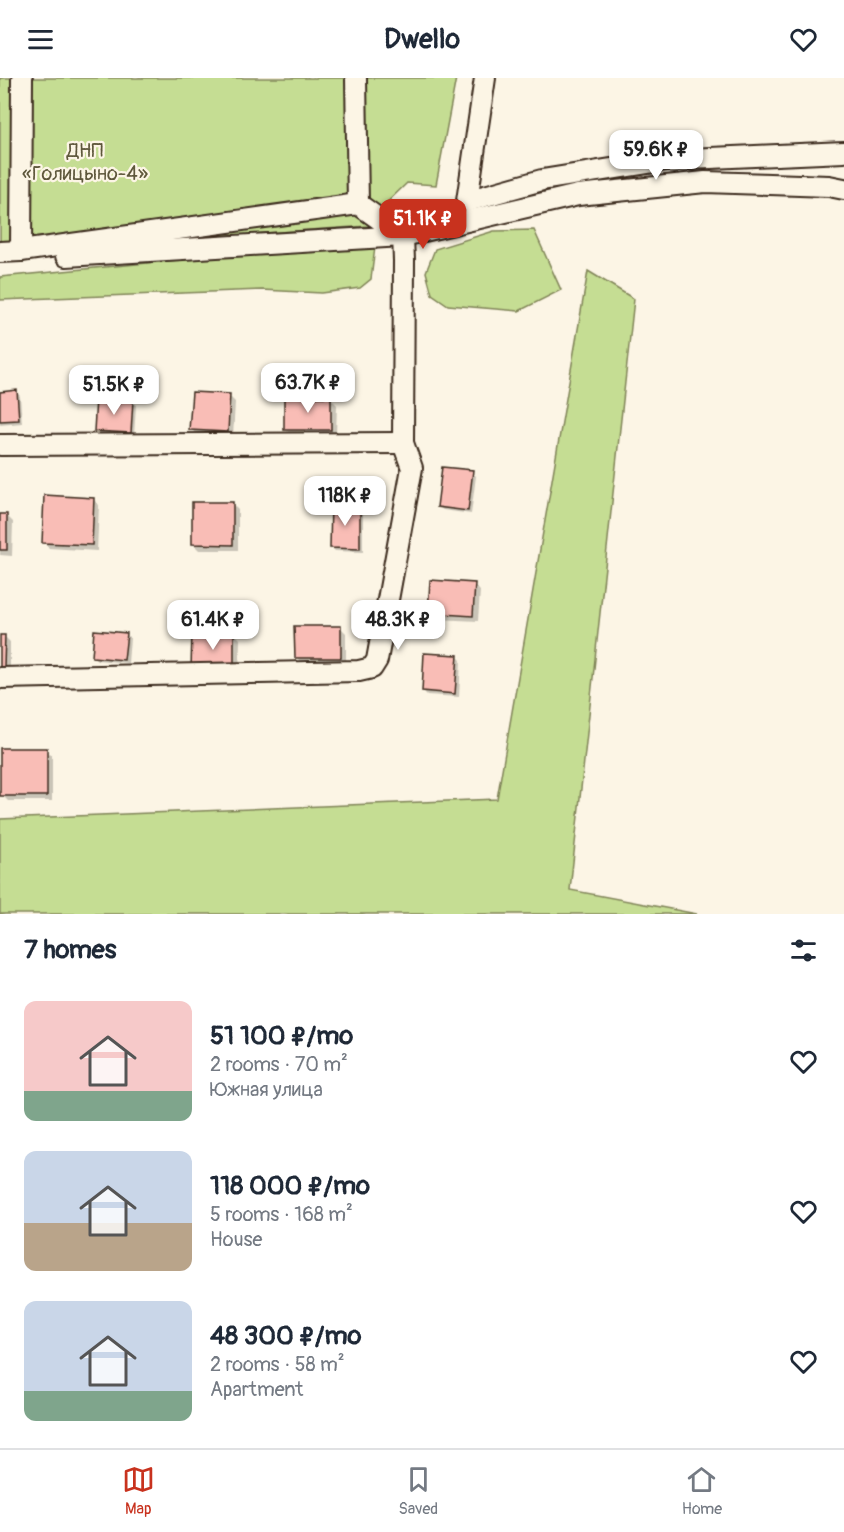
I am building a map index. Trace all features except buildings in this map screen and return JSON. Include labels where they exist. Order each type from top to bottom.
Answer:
[{"type":"street","points":[[21,251],[22,78]]},
{"type":"street","points":[[356,78],[358,204]]},
{"type":"street","points":[[485,78],[467,201],[542,180],[667,160],[844,152]]},
{"type":"street","points":[[0,261],[403,236],[578,195],[705,182],[829,186],[844,189]]},
{"type":"street","points":[[0,252],[358,204],[403,236]]},
{"type":"street","points":[[0,678],[359,671],[372,668],[377,660],[411,468],[403,443],[403,236]]},
{"type":"street","points":[[0,445],[403,443]]},
{"type":"green space","name":"ДНП «Голицыно-4»","points":[[0,78],[456,78],[436,185],[407,183],[374,215],[368,226],[0,251]]},
{"type":"green space","points":[[534,230],[561,290],[519,311],[448,305],[432,294],[426,272],[435,249],[494,231]]},
{"type":"green space","points":[[375,247],[371,279],[360,288],[322,293],[262,290],[0,300],[0,277],[200,258]]},
{"type":"green space","points":[[588,271],[634,299],[570,890],[697,914],[0,914],[0,819],[497,799]]}]
